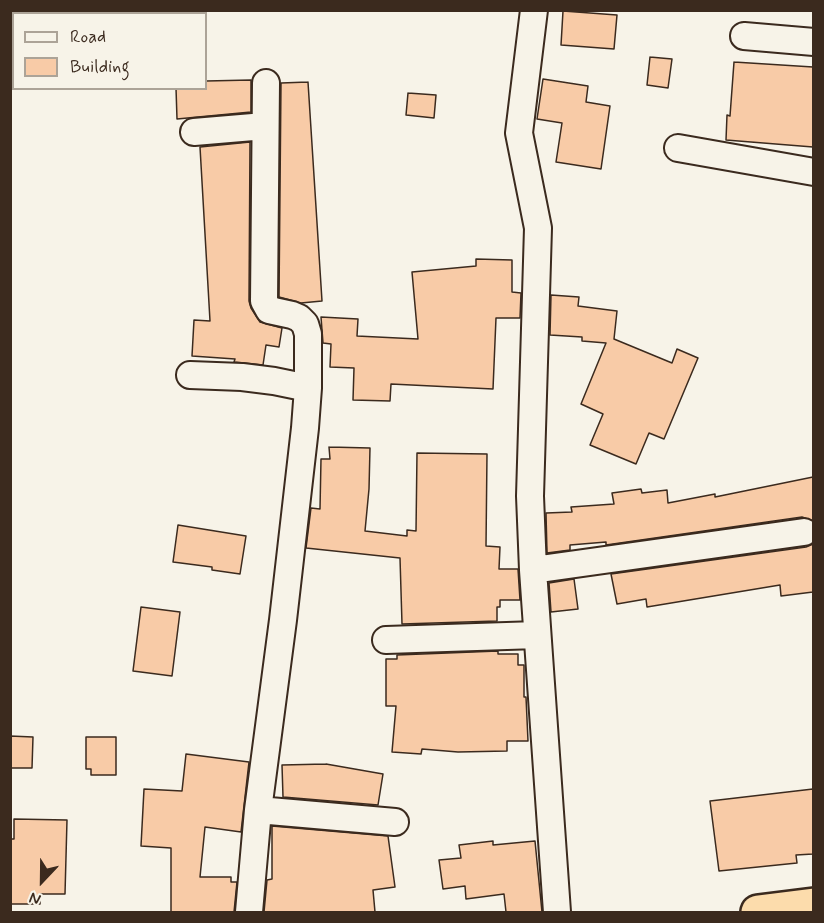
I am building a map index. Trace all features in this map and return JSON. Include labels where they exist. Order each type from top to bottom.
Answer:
[{"type":"highway","points":[[765,912],[813,905]]},
{"type":"street","points":[[534,10],[519,133],[538,228],[530,496],[537,635],[557,912]]},
{"type":"street","points":[[744,36],[813,42]]},
{"type":"street","points":[[249,912],[258,810],[287,586],[308,388],[308,334],[305,324],[292,315],[269,310],[264,301],[266,84]]},
{"type":"street","points":[[194,132],[265,126]]},
{"type":"street","points":[[678,148],[813,172]]},
{"type":"street","points":[[190,375],[242,377],[308,388]]},
{"type":"street","points":[[533,570],[804,532]]},
{"type":"street","points":[[386,640],[537,635]]},
{"type":"street","points":[[258,810],[395,822]]},
{"type":"building","points":[[563,11],[617,15],[614,49],[561,45]]},
{"type":"building","points":[[650,57],[672,59],[668,88],[647,85]]},
{"type":"building","points":[[734,62],[813,67],[813,147],[726,140]]},
{"type":"building","points":[[543,79],[588,86],[586,102],[610,106],[601,169],[556,162],[562,123],[537,119]]},
{"type":"building","points":[[251,80],[251,112],[177,119],[176,90],[207,90],[207,81]]},
{"type":"building","points":[[308,82],[322,301],[301,303],[279,297],[281,83]]},
{"type":"building","points":[[408,93],[436,95],[434,118],[406,115]]},
{"type":"building","points":[[250,142],[249,301],[260,322],[282,328],[279,347],[266,345],[263,365],[234,362],[235,359],[192,356],[194,320],[210,321],[200,147]]},
{"type":"building","points":[[476,259],[512,260],[512,292],[521,293],[520,318],[496,318],[493,389],[391,384],[390,401],[353,400],[354,368],[330,367],[331,344],[323,343],[321,317],[358,319],[357,336],[418,339],[412,272],[476,266]]},
{"type":"building","points":[[551,295],[579,297],[578,306],[617,311],[614,339],[672,363],[677,349],[698,358],[664,439],[649,433],[636,464],[590,445],[603,414],[581,404],[606,343],[582,341],[582,337],[550,335]]},
{"type":"building","points":[[329,447],[370,448],[365,531],[407,536],[407,530],[416,531],[417,453],[487,454],[486,546],[500,547],[499,569],[518,569],[520,600],[500,600],[500,607],[497,607],[497,621],[402,624],[400,558],[306,548],[311,508],[320,509],[321,459],[330,459]]},
{"type":"building","points":[[813,477],[813,521],[802,517],[606,545],[606,542],[570,545],[570,550],[547,553],[546,513],[572,512],[571,507],[614,504],[612,493],[641,489],[642,493],[667,490],[668,503],[715,494],[715,497]]},
{"type":"building","points":[[178,525],[246,536],[240,574],[212,570],[212,567],[173,562]]},
{"type":"building","points":[[813,544],[813,592],[781,596],[780,585],[647,607],[646,599],[617,604],[611,574],[806,547]]},
{"type":"building","points":[[574,579],[578,609],[551,612],[549,583]]},
{"type":"building","points":[[141,607],[180,612],[172,676],[133,671]]},
{"type":"building","points":[[498,651],[498,654],[518,654],[518,665],[524,665],[528,741],[507,741],[507,751],[458,752],[422,749],[421,754],[392,752],[396,706],[386,706],[386,659],[397,659],[397,655]]},
{"type":"building","points":[[10,736],[33,737],[32,768],[10,768]]},
{"type":"building","points":[[86,737],[116,737],[116,775],[91,775],[91,769],[86,769]]},
{"type":"building","points":[[186,754],[249,762],[241,832],[205,827],[200,877],[231,877],[231,882],[237,882],[234,912],[171,912],[171,848],[141,846],[144,789],[182,791]]},
{"type":"building","points":[[326,764],[383,774],[378,805],[283,797],[282,765]]},
{"type":"building","points":[[813,789],[813,854],[796,855],[797,863],[719,871],[710,801]]},
{"type":"building","points":[[14,819],[67,820],[65,894],[40,894],[40,904],[10,904],[10,839],[14,839]]},
{"type":"building","points":[[272,826],[388,836],[395,887],[373,890],[375,912],[264,912],[267,880],[272,879]]},
{"type":"building","points":[[493,841],[493,845],[535,841],[542,912],[506,912],[504,894],[466,899],[465,886],[443,889],[439,860],[461,858],[459,845]]}]
